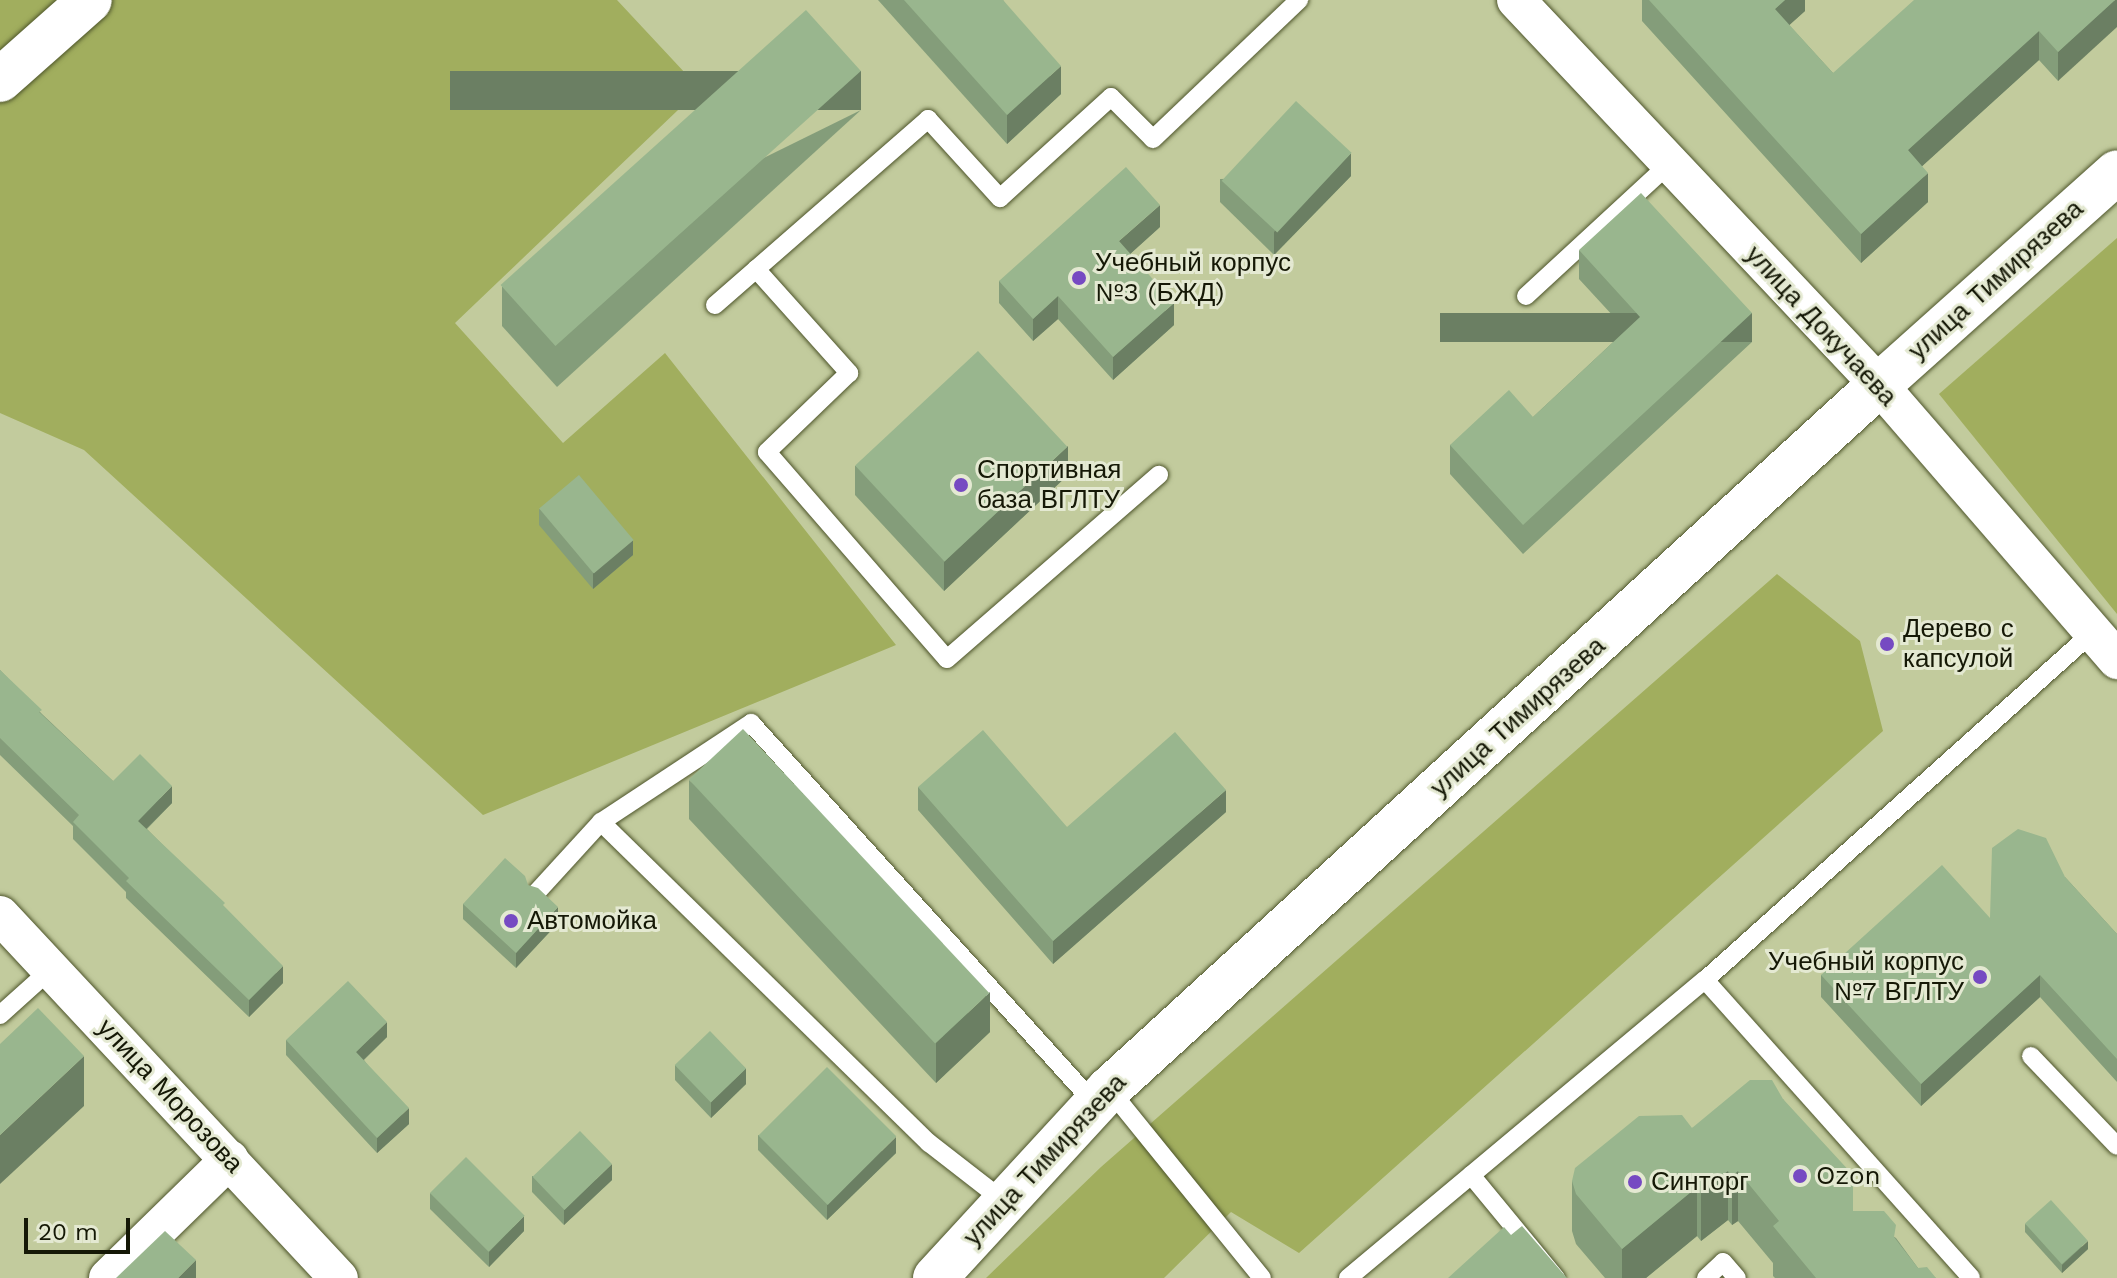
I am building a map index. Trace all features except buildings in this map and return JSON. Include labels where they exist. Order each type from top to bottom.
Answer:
[{"type":"main road","points":[[0,80],[90,0]]},
{"type":"main road","name":"улица Тимирязева","points":[[935,1278],[1102,1096],[1879,385],[2117,172]]},
{"type":"street","name":"улица Докучаева","points":[[1516,0],[1879,385],[2117,660]]},
{"type":"street","name":"улица Морозова","points":[[0,915],[339,1278]]},
{"type":"street","points":[[108,1278],[230,1159]]},
{"type":"lane","points":[[715,305],[928,119],[1000,198],[1111,97],[1153,139],[1299,0]]},
{"type":"lane","points":[[1526,296],[1669,164]]},
{"type":"lane","points":[[756,269],[849,373],[767,452],[947,659],[1159,475]]},
{"type":"lane","points":[[1348,1278],[1705,980],[2093,632]]},
{"type":"lane","points":[[537,892],[601,822],[751,723],[1102,1096],[1262,1278]]},
{"type":"lane","points":[[601,822],[929,1143],[1005,1202]]},
{"type":"lane","points":[[0,1015],[51,969]]},
{"type":"lane","points":[[1705,980],[1971,1278]]},
{"type":"lane","points":[[2031,1056],[2117,1146]]},
{"type":"lane","points":[[1471,1175],[1556,1278]]},
{"type":"lane","points":[[1706,1278],[1723,1262],[1737,1278]]},
{"type":"green space","points":[[0,0],[617,0],[700,89],[455,323],[563,443],[665,353],[896,645],[483,815],[84,450],[0,413]]},
{"type":"green space","points":[[2117,238],[2117,614],[1939,394]]},
{"type":"green space","points":[[1777,574],[1860,641],[1883,731],[1299,1253],[1231,1212],[1164,1278],[986,1278],[1101,1167]]},
{"type":"place","name":"Учебный корпус №3 (БЖД)","points":[[1079,278]]},
{"type":"place","name":"Спортивная база ВГЛТУ","points":[[961,485]]},
{"type":"place","name":"Дерево с капсулой","points":[[1887,644]]},
{"type":"place","name":"Автомойка","points":[[511,921]]},
{"type":"place","name":"Учебный корпус №7 ВГЛТУ","points":[[1980,977]]},
{"type":"place","name":"Ozon","points":[[1800,1176]]},
{"type":"place","name":"Синторг","points":[[1635,1182]]}]
